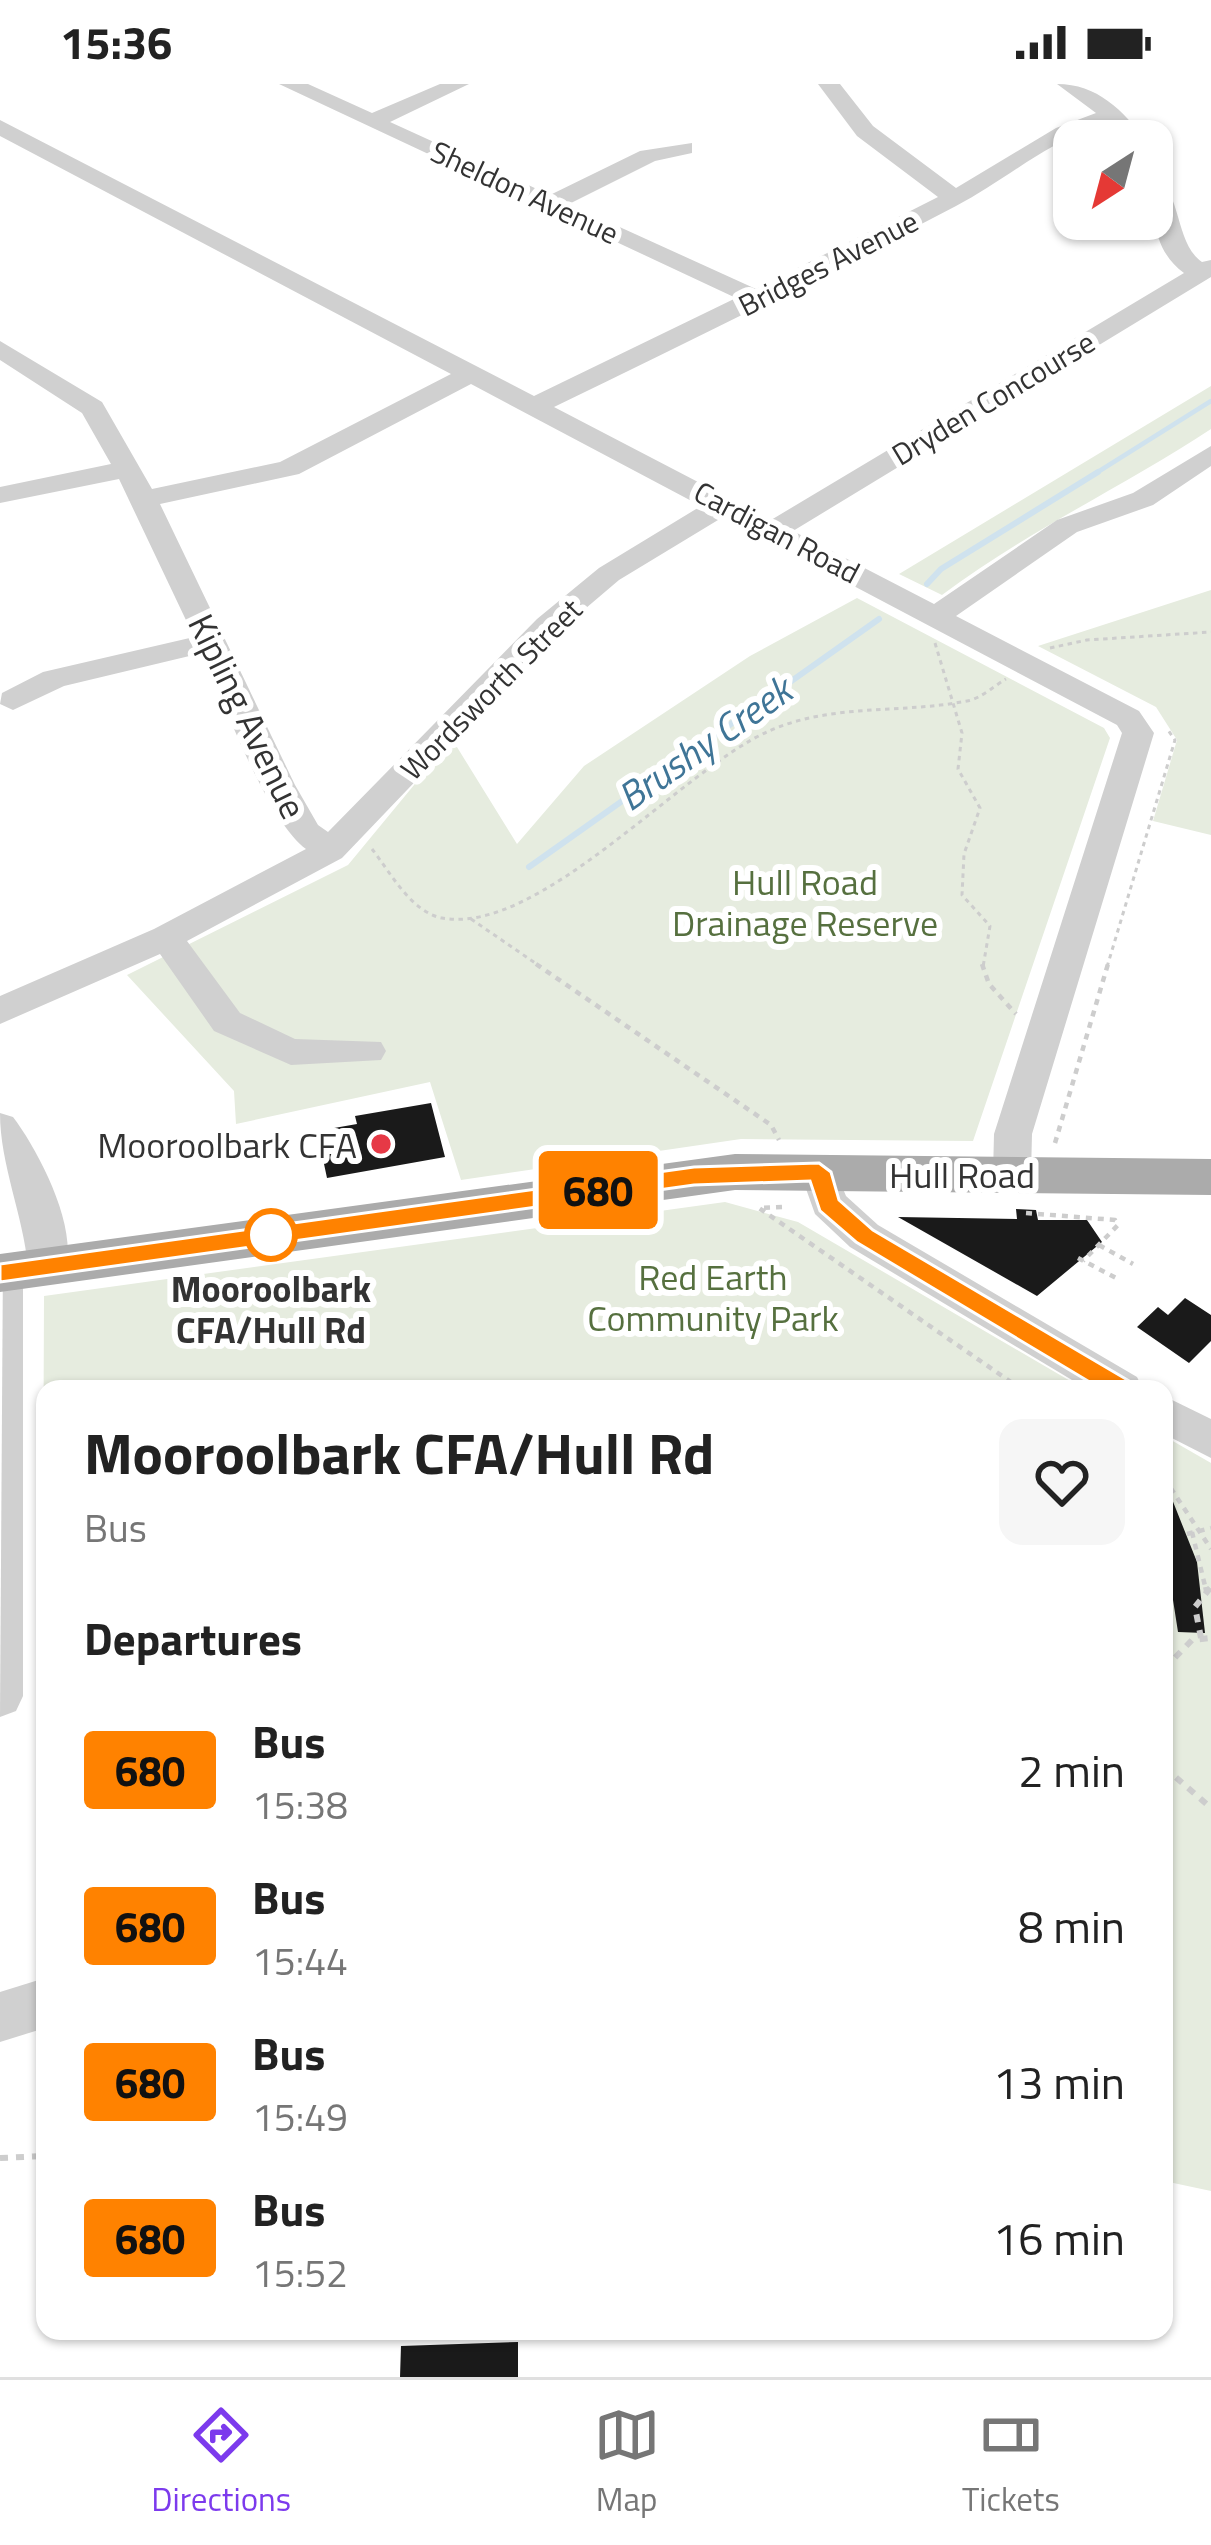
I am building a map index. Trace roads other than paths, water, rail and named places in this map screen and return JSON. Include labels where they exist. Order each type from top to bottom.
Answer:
[{"type":"main road","name":"Hull Road","points":[[17,1271],[694,1176],[819,1172],[1021,1198],[1211,1177]]},
{"type":"street","name":"Sheldon Avenue","points":[[290,84],[760,299]]},
{"type":"street","points":[[371,122],[458,84]]},
{"type":"street","points":[[829,84],[865,131],[953,197]]},
{"type":"street","points":[[1068,84],[1118,120]]},
{"type":"street","name":"Bridges Avenue","points":[[536,405],[760,299],[953,197],[1086,119],[1115,116]]},
{"type":"street","name":"Cardigan Road","points":[[0,127],[774,530],[934,626],[1035,658],[1128,718],[1138,733],[1013,1134],[1021,1198]]},
{"type":"street","points":[[550,204],[648,156],[683,148]]},
{"type":"street","points":[[1172,240],[1178,256],[1206,270]]},
{"type":"street","name":"Dryden Concourse","points":[[774,530],[1206,270]]},
{"type":"street","name":"Kipling Avenue","points":[[0,349],[93,408],[144,499],[209,642],[305,832],[338,843]]},
{"type":"street","points":[[144,499],[289,468],[474,372]]},
{"type":"street","points":[[934,626],[1055,533],[1143,499],[1211,454]]},
{"type":"street","points":[[0,496],[127,469]]},
{"type":"street","name":"Wordsworth Street","points":[[338,843],[548,625],[609,574],[724,504]]},
{"type":"street","points":[[14,700],[55,679],[209,642]]},
{"type":"street","name":"Kipling Avenue","points":[[0,1011],[166,937],[338,843]]},
{"type":"street","points":[[166,937],[227,1022],[291,1052],[368,1051]]},
{"type":"street","points":[[0,1127],[20,1150],[40,1192],[17,1271],[0,1696]]},
{"type":"street","points":[[819,1172],[829,1204],[864,1236],[1107,1380]]},
{"type":"street","points":[[1173,1418],[1211,1440]]},
{"type":"street","points":[[0,2017],[36,2006]]},
{"type":"waterway","name":"Brushy Creek","points":[[1093,475],[1211,401]]},
{"type":"waterway","name":"Brushy Creek","points":[[927,584],[941,569],[1098,472]]},
{"type":"waterway","name":"Brushy Creek","points":[[529,867],[879,619]]},
{"type":"place","name":"Mooroolbark CFA","points":[[381,1144]]},
{"type":"place","name":"Mooroolbark CFA/Hull Rd","points":[[271,1235]]},
{"type":"park label","name":"Hull Road Drainage Reserve","points":[[805,902]]},
{"type":"park label","name":"Red Earth Community Park","points":[[713,1296]]}]
